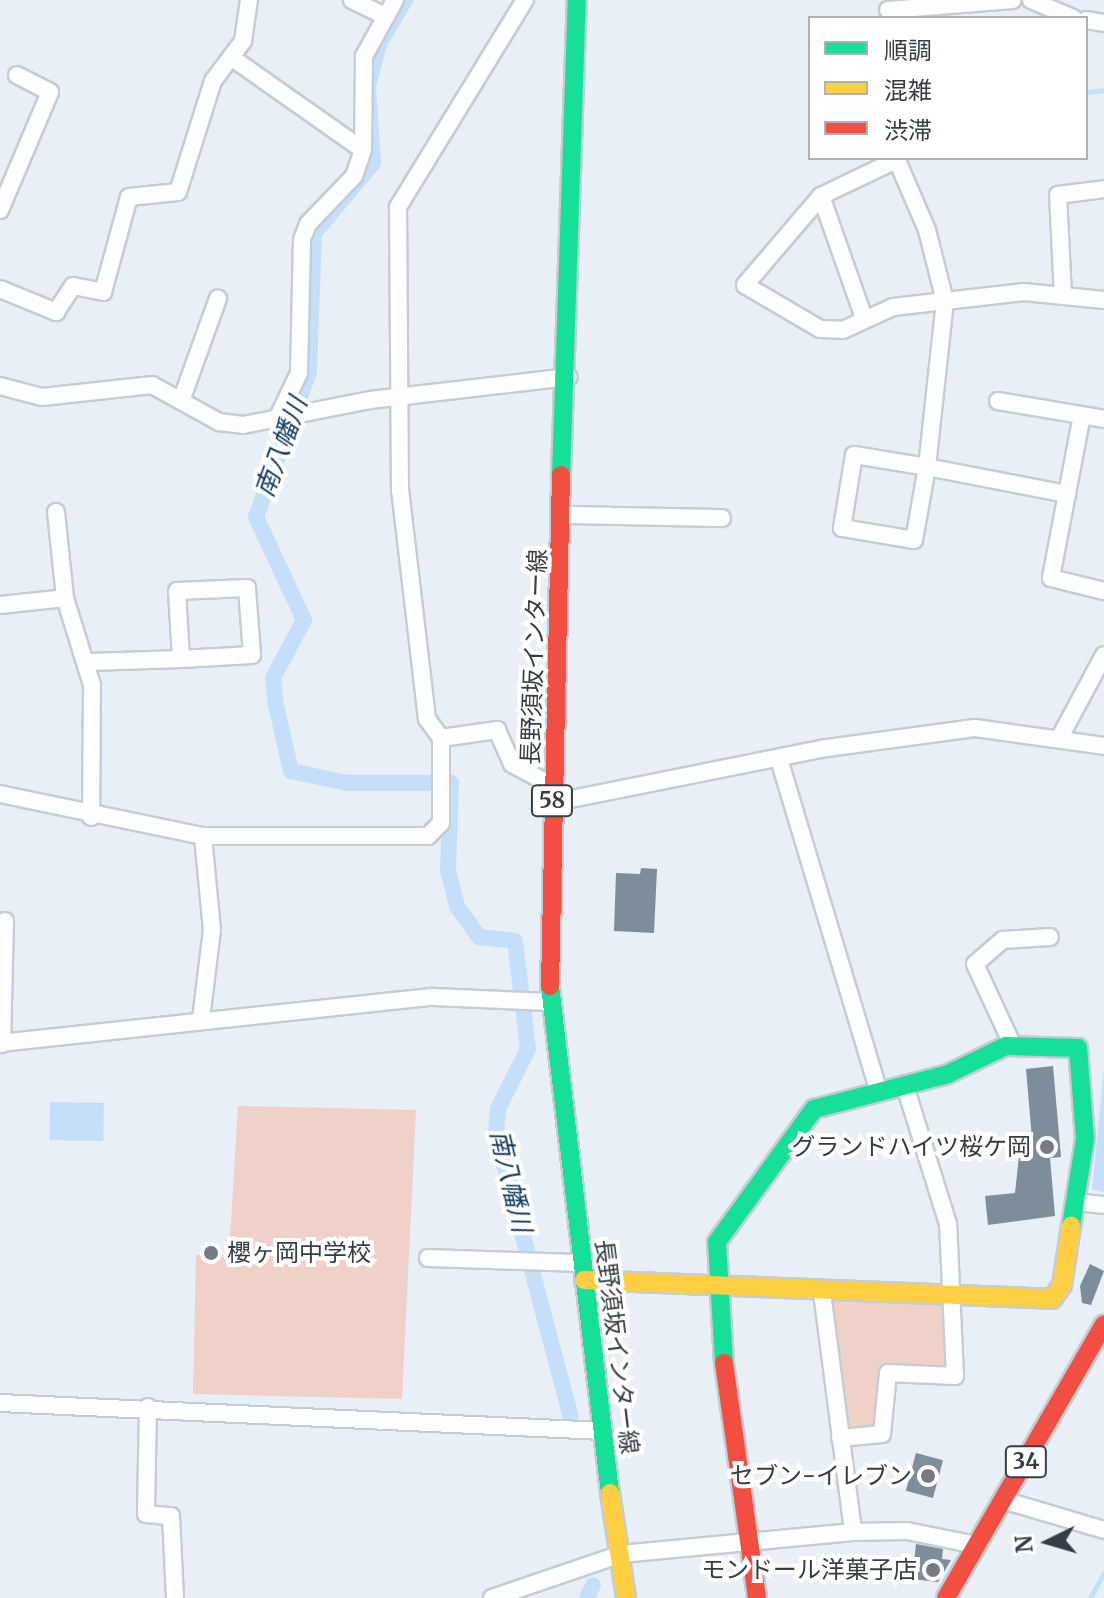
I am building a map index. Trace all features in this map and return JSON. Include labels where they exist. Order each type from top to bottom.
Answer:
[{"type":"main road","name":"長野須坂インター線","points":[[577,0],[569,377],[552,794],[550,1002],[602,1431],[626,1598]]},
{"type":"main road","points":[[583,1271],[716,1285],[822,1292],[955,1296],[1059,1294],[1085,1139],[1078,1048],[1013,1046],[905,1086],[814,1109],[786,1141],[717,1242],[716,1285],[747,1541],[757,1598]]},
{"type":"main road","name":"34","points":[[946,1598],[1104,1324]]},
{"type":"street","points":[[0,289],[56,312],[73,286],[103,292],[129,197],[178,192],[213,81],[235,60],[249,0]]},
{"type":"street","points":[[352,0],[385,16]]},
{"type":"street","points":[[285,419],[299,373],[302,240],[308,224],[354,176],[363,150],[358,85],[385,16],[395,0]]},
{"type":"street","points":[[0,794],[91,817],[203,836],[428,836],[441,823],[441,738],[427,719],[400,490],[398,207],[525,0]]},
{"type":"street","points":[[888,9],[1013,0]]},
{"type":"street","points":[[1031,0],[1068,16]]},
{"type":"street","points":[[235,60],[363,150]]},
{"type":"street","points":[[0,210],[50,92],[17,75]]},
{"type":"street","points":[[894,160],[821,196],[745,285],[820,329],[843,330],[864,318],[945,301],[1024,292],[1104,300]]},
{"type":"street","points":[[896,160],[927,230],[945,301],[927,467],[914,540],[842,528],[854,455],[927,467],[1067,494]]},
{"type":"street","points":[[1063,296],[1058,195],[1104,189]]},
{"type":"street","points":[[821,196],[864,318]]},
{"type":"street","points":[[181,401],[218,298]]},
{"type":"street","points":[[0,386],[42,397],[152,385],[219,422],[285,419],[401,398],[569,377]]},
{"type":"street","points":[[998,401],[1104,419]]},
{"type":"street","points":[[1082,415],[1051,578],[1104,591]]},
{"type":"street","points":[[56,512],[65,598],[89,662],[91,817]]},
{"type":"street","points":[[564,515],[722,518]]},
{"type":"street","points":[[89,662],[181,659],[252,655],[247,588],[177,591],[181,659]]},
{"type":"street","points":[[0,605],[65,598]]},
{"type":"street","points":[[1059,739],[1104,655]]},
{"type":"street","points":[[441,738],[497,730],[512,764],[552,794],[975,728],[1104,746]]},
{"type":"street","points":[[779,759],[879,1092]]},
{"type":"street","points":[[201,1019],[212,930],[203,836]]},
{"type":"street","points":[[5,921],[1,1044],[201,1019],[434,997],[550,1002]]},
{"type":"street","points":[[1013,1046],[975,964],[1003,940],[1050,937]]},
{"type":"street","points":[[840,1438],[882,1434],[888,1373],[955,1376],[955,1296],[948,1224],[905,1086]]},
{"type":"street","points":[[1075,1202],[1104,1205]]},
{"type":"street","points":[[428,1258],[528,1258],[583,1271]]},
{"type":"street","points":[[822,1292],[853,1532]]},
{"type":"street","points":[[0,1403],[148,1407],[602,1431]]},
{"type":"street","points":[[148,1407],[146,1514],[171,1516],[175,1598]]},
{"type":"street","points":[[1003,1500],[1104,1530]]},
{"type":"street","points":[[492,1598],[621,1554],[853,1532],[907,1531],[976,1545]]},
{"type":"shaded area","points":[[238,1106],[416,1110],[402,1399],[193,1394],[196,1255],[229,1255]]},
{"type":"shaded area","points":[[829,1300],[950,1303],[950,1368],[881,1364],[877,1427],[844,1430]]},
{"type":"water","points":[[1104,1069],[1104,1192],[1092,1190]]},
{"type":"water","points":[[50,1102],[104,1103],[103,1141],[49,1140]]},
{"type":"building","points":[[641,868],[657,869],[654,933],[614,931],[616,873],[640,874]]},
{"type":"building","name":"グランドハイツ桜ケ岡","points":[[1053,1066],[1061,1157],[1050,1158],[1055,1216],[988,1225],[985,1196],[1015,1193],[1019,1156],[1032,1139],[1026,1069]]},
{"type":"building","points":[[1090,1264],[1104,1271],[1091,1305],[1082,1303],[1080,1286]]},
{"type":"building","name":"セブン-イレブン","points":[[916,1453],[943,1460],[933,1498],[906,1491]]},
{"type":"building","name":"モンドール洋菓子店","points":[[916,1544],[943,1549],[942,1559],[951,1560],[938,1582],[912,1579]]},
{"type":"waterway","name":"南八幡川","points":[[405,0],[379,44],[368,86],[373,163],[314,233],[309,372],[256,517],[304,620],[273,678],[276,705],[291,771],[347,783],[451,783],[448,870],[457,906],[479,937],[515,941],[528,1049],[498,1109],[496,1134],[570,1415]]},
{"type":"waterway","points":[[1088,92],[1104,90]]},
{"type":"waterway","points":[[1090,1598],[1104,1573]]},
{"type":"waterway","name":"南八幡川","points":[[587,1598],[593,1585]]},
{"type":"traffic: fast","points":[[561,475],[577,0]]},
{"type":"traffic: fast","points":[[550,986],[610,1493]]},
{"type":"traffic: fast","points":[[724,1363],[717,1242],[814,1109],[948,1074],[1006,1046],[1078,1048],[1085,1139],[1071,1226]]},
{"type":"traffic: slow","points":[[584,1280],[1052,1299],[1062,1285],[1071,1226]]},
{"type":"traffic: slow","points":[[610,1493],[626,1598]]},
{"type":"traffic: jam","points":[[550,986],[561,475]]},
{"type":"traffic: jam","points":[[946,1598],[1104,1324]]},
{"type":"traffic: jam","points":[[724,1363],[757,1598]]},
{"type":"place","name":"グランドハイツ桜ケ岡","points":[[1047,1147]]},
{"type":"place","name":"櫻ヶ岡中学校","points":[[211,1253]]},
{"type":"place","name":"セブン-イレブン","points":[[928,1476]]},
{"type":"place","name":"モンドール洋菓子店","points":[[933,1570]]}]
